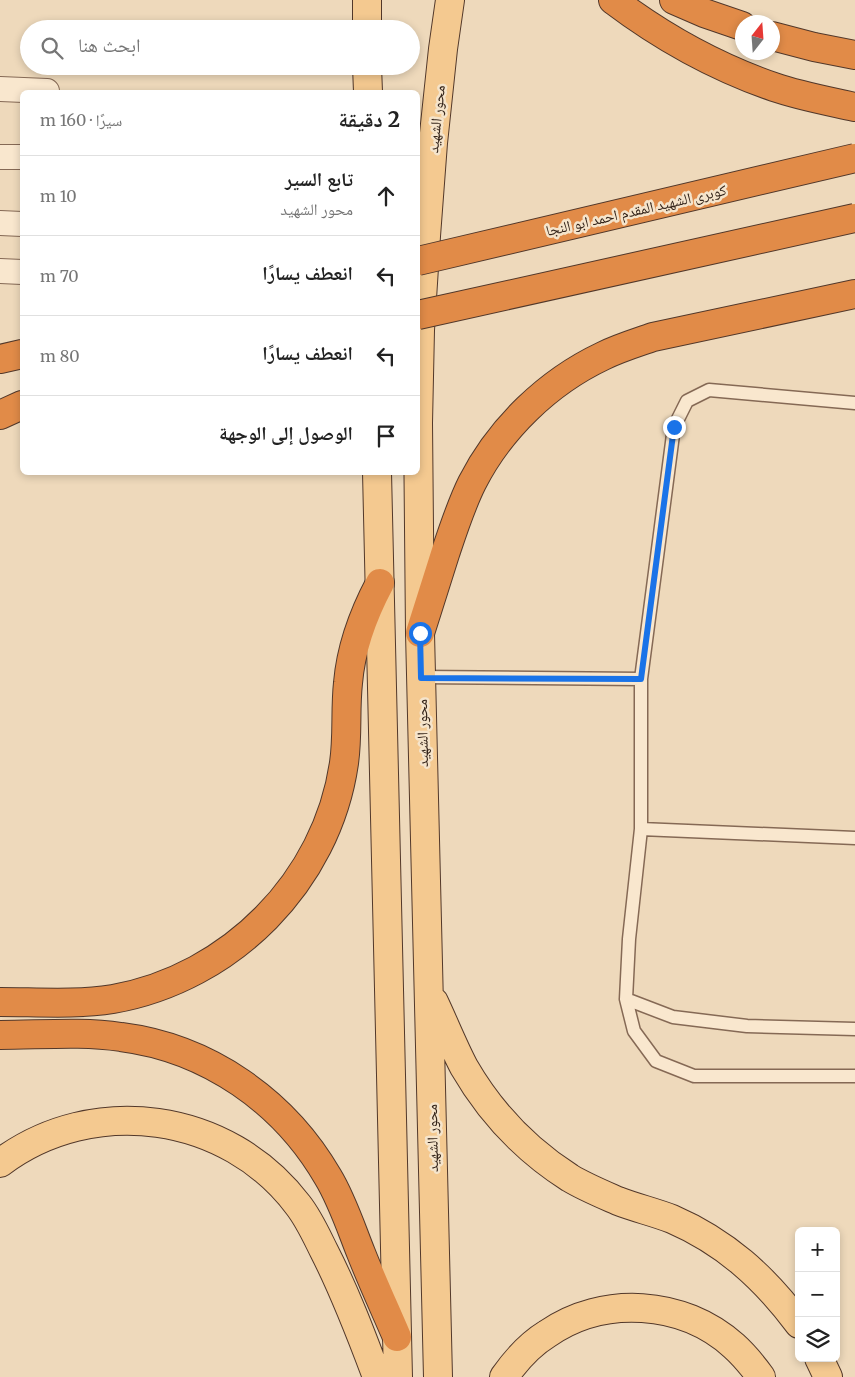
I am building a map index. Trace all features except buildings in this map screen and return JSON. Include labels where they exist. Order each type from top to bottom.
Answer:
[{"type":"highway","points":[[613,0],[663,35],[736,73],[814,98],[855,107]]},
{"type":"highway","points":[[674,0],[735,24]]},
{"type":"highway","points":[[780,38],[855,55]]},
{"type":"highway","name":"كوبرى الشهيد المقدم احمد ابو النجا","points":[[420,261],[855,158]]},
{"type":"highway","points":[[420,315],[855,218]]},
{"type":"highway","points":[[420,633],[453,531],[472,482],[486,459],[518,417],[558,382],[604,356],[653,338],[855,294]]},
{"type":"highway","points":[[0,359],[20,354]]},
{"type":"highway","points":[[0,407],[20,404]]},
{"type":"highway","points":[[0,415],[20,405]]},
{"type":"highway","points":[[0,1002],[86,1002],[140,993],[190,973],[222,955],[257,927],[276,908],[308,864],[321,840],[331,815],[339,789],[344,762],[350,664],[361,622],[380,583]]},
{"type":"highway","points":[[0,1035],[93,1034],[150,1042],[178,1050],[205,1061],[254,1091],[296,1131],[328,1178],[341,1204],[397,1337]]},
{"type":"main road","points":[[367,0],[367,20]]},
{"type":"main road","name":"محور الشهيد","points":[[420,330],[433,142],[450,0]]},
{"type":"main road","points":[[367,75],[368,90]]},
{"type":"main road","points":[[377,475],[398,1377]]},
{"type":"main road","name":"محور الشهيد","points":[[418,475],[420,633],[438,1377]]},
{"type":"main road","points":[[428,989],[464,1066],[477,1088],[510,1129],[529,1148],[564,1174],[595,1191],[671,1219],[697,1231],[721,1246],[744,1263],[764,1282],[795,1319]]},
{"type":"main road","points":[[0,1163],[31,1143],[54,1133],[77,1126],[102,1122],[126,1120],[176,1126],[222,1142],[244,1155],[282,1186],[312,1226],[347,1299],[377,1377]]},
{"type":"main road","points":[[504,1377],[530,1347],[547,1333],[587,1314],[631,1307],[675,1313],[696,1321],[733,1345],[749,1360],[761,1377]]},
{"type":"main road","points":[[821,1362],[828,1377]]},
{"type":"street","points":[[0,89],[24,90]]},
{"type":"street","points":[[0,156],[20,157]]},
{"type":"street","points":[[0,223],[20,224]]},
{"type":"street","points":[[0,272],[20,272]]},
{"type":"lane","points":[[855,403],[709,390],[687,401],[674,427],[641,679],[642,829],[630,939],[626,999],[634,1031],[656,1061],[694,1076],[855,1076]]},
{"type":"lane","points":[[421,678],[641,679]]},
{"type":"lane","points":[[642,829],[855,838]]},
{"type":"lane","points":[[626,999],[673,1017],[747,1026],[855,1029]]},
{"type":"route","points":[[420,633],[421,678],[641,679],[674,427]]}]
